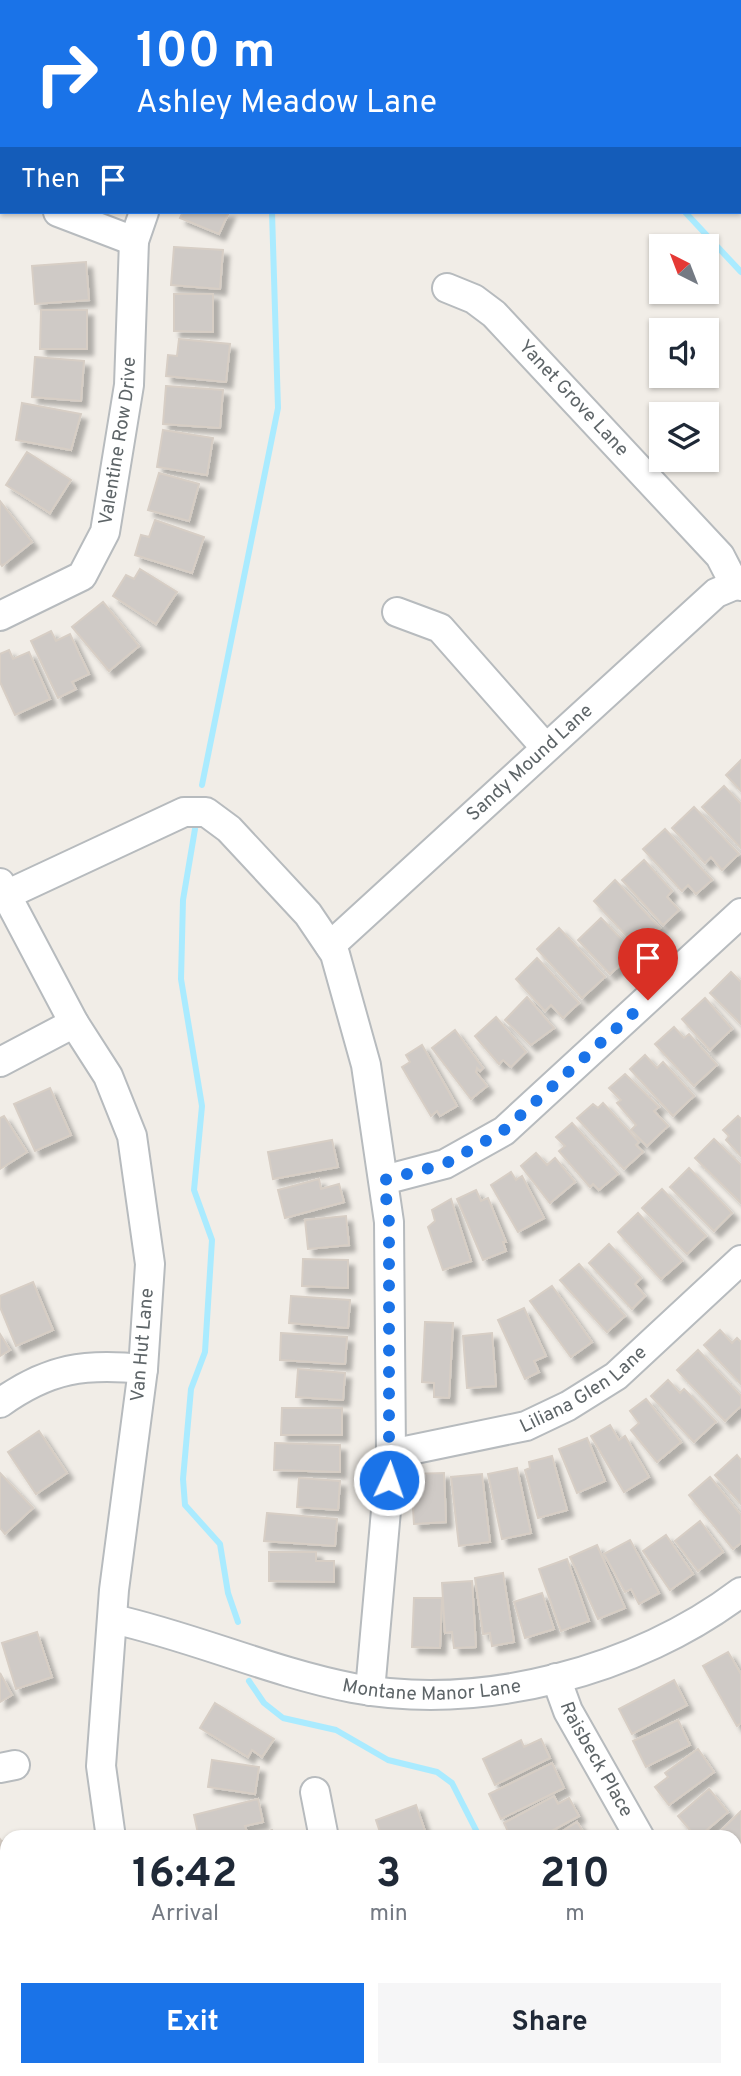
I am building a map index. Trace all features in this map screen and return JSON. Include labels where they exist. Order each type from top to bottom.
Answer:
[{"type":"street","points":[[63,214],[134,241]]},
{"type":"street","name":"Valentine Row Drive","points":[[0,617],[82,576],[105,532],[129,385],[134,241],[143,214]]},
{"type":"street","name":"Yanet Grove Lane","points":[[447,288],[474,299],[494,314],[720,556],[738,586]]},
{"type":"street","name":"Sandy Mound Lane","points":[[330,946],[716,593],[738,586]]},
{"type":"street","points":[[397,612],[440,628],[545,747]]},
{"type":"street","points":[[3,889],[184,812],[206,812],[238,838],[308,914],[335,954],[366,1065],[389,1222],[391,1454],[370,1690]]},
{"type":"street","name":"Van Hut Lane","points":[[3,889],[74,1023],[108,1076],[132,1136],[150,1264],[143,1369],[113,1619],[101,1766],[110,1830]]},
{"type":"street","points":[[384,1180],[445,1164],[503,1131],[741,913]]},
{"type":"street","points":[[0,1062],[74,1023]]},
{"type":"street","name":"Liliana Glen Lane","points":[[391,1454],[526,1426],[568,1406],[616,1376],[741,1260]]},
{"type":"street","points":[[0,1403],[40,1380],[73,1368],[97,1365],[143,1369]]},
{"type":"street","name":"Montane Manor Lane","points":[[113,1619],[157,1629],[287,1671],[370,1690],[441,1695],[477,1693],[555,1678],[666,1637],[741,1592]]},
{"type":"street","name":"Raisbeck Place","points":[[555,1678],[568,1711],[635,1830]]},
{"type":"street","points":[[315,1793],[322,1830]]},
{"type":"building","points":[[182,214],[228,214],[219,234],[180,218]]},
{"type":"building","points":[[174,247],[223,250],[220,289],[171,285]]},
{"type":"building","points":[[86,262],[89,300],[35,304],[32,266]]},
{"type":"building","points":[[174,294],[213,294],[213,332],[174,331]]},
{"type":"building","points":[[41,310],[87,310],[87,349],[40,349]]},
{"type":"building","points":[[179,339],[230,344],[226,382],[166,376],[168,355],[177,356]]},
{"type":"building","points":[[35,357],[84,361],[81,401],[32,397]]},
{"type":"building","points":[[166,386],[223,390],[220,428],[163,424]]},
{"type":"building","points":[[22,403],[81,414],[71,450],[16,440]]},
{"type":"building","points":[[163,430],[213,438],[207,475],[157,467]]},
{"type":"building","points":[[27,452],[71,480],[50,513],[6,485]]},
{"type":"building","points":[[159,473],[199,484],[189,521],[148,510]]},
{"type":"building","points":[[0,501],[32,542],[2,566],[0,563]]},
{"type":"building","points":[[155,520],[204,537],[192,573],[135,555],[141,535],[149,537]]},
{"type":"building","points":[[140,569],[177,592],[156,624],[113,596],[126,575],[134,579]]},
{"type":"building","points":[[103,602],[139,646],[109,671],[72,627]]},
{"type":"building","points":[[51,631],[56,641],[70,634],[89,674],[72,682],[76,689],[58,698],[31,641]]},
{"type":"building","points":[[9,650],[13,659],[29,652],[50,699],[15,715],[0,682],[0,654]]},
{"type":"building","points":[[741,760],[741,791],[726,775]]},
{"type":"building","points":[[724,786],[741,804],[741,848],[702,807]]},
{"type":"building","points":[[694,807],[739,854],[722,870],[711,857],[705,863],[672,828]]},
{"type":"building","points":[[665,829],[712,880],[696,894],[688,885],[682,891],[643,849]]},
{"type":"building","points":[[644,860],[672,891],[667,897],[679,910],[663,925],[622,880]]},
{"type":"building","points":[[615,880],[660,928],[638,948],[594,901]]},
{"type":"building","points":[[601,918],[627,945],[620,952],[627,959],[610,974],[578,940]]},
{"type":"building","points":[[559,928],[605,977],[582,998],[537,949]]},
{"type":"building","points":[[537,958],[579,1003],[563,1018],[551,1005],[545,1011],[516,979]]},
{"type":"building","points":[[731,972],[741,982],[741,1024],[710,993]]},
{"type":"building","points":[[527,997],[554,1028],[531,1045],[505,1020]]},
{"type":"building","points":[[705,998],[732,1029],[710,1050],[682,1019]]},
{"type":"building","points":[[496,1017],[526,1052],[511,1067],[503,1060],[499,1064],[475,1036]]},
{"type":"building","points":[[674,1027],[684,1038],[689,1034],[717,1065],[694,1086],[655,1044]]},
{"type":"building","points":[[455,1030],[483,1068],[480,1071],[477,1068],[476,1072],[487,1086],[471,1099],[432,1048]]},
{"type":"building","points":[[422,1045],[457,1106],[440,1116],[437,1111],[431,1116],[402,1067],[410,1062],[406,1055]]},
{"type":"building","points":[[645,1055],[657,1068],[663,1062],[694,1096],[673,1116],[630,1069]]},
{"type":"building","points":[[625,1074],[659,1107],[654,1111],[668,1126],[647,1146],[631,1130],[636,1125],[617,1103],[621,1100],[609,1088]]},
{"type":"building","points":[[50,1088],[71,1135],[35,1151],[14,1104]]},
{"type":"building","points":[[603,1103],[639,1142],[636,1145],[643,1152],[624,1169],[577,1118],[593,1104],[598,1108]]},
{"type":"building","points":[[4,1116],[27,1152],[0,1169],[0,1118]]},
{"type":"building","points":[[738,1116],[741,1119],[741,1156],[726,1140],[729,1136],[723,1130]]},
{"type":"building","points":[[572,1123],[618,1174],[599,1190],[593,1184],[590,1187],[559,1151],[565,1146],[556,1137]]},
{"type":"building","points":[[714,1139],[741,1165],[741,1203],[695,1158]]},
{"type":"building","points":[[332,1140],[338,1167],[273,1179],[268,1152]]},
{"type":"building","points":[[536,1153],[547,1165],[555,1158],[575,1182],[550,1203],[521,1166]]},
{"type":"building","points":[[689,1168],[732,1213],[714,1231],[670,1187]]},
{"type":"building","points":[[511,1172],[516,1180],[522,1176],[544,1218],[518,1232],[491,1185]]},
{"type":"building","points":[[319,1179],[321,1189],[339,1184],[344,1202],[285,1218],[278,1190]]},
{"type":"building","points":[[662,1189],[706,1236],[687,1254],[642,1208]]},
{"type":"building","points":[[476,1190],[481,1201],[488,1198],[506,1242],[503,1242],[506,1251],[483,1260],[457,1199]]},
{"type":"building","points":[[451,1199],[471,1261],[443,1270],[428,1227],[435,1221],[432,1210]]},
{"type":"building","points":[[638,1213],[682,1261],[661,1279],[618,1232]]},
{"type":"building","points":[[346,1216],[349,1245],[308,1249],[305,1220]]},
{"type":"building","points":[[609,1244],[641,1278],[635,1284],[645,1296],[632,1309],[589,1263]]},
{"type":"building","points":[[303,1259],[348,1260],[348,1288],[302,1286]]},
{"type":"building","points":[[579,1264],[625,1316],[607,1332],[560,1280]]},
{"type":"building","points":[[33,1282],[53,1330],[16,1346],[0,1307],[0,1296]]},
{"type":"building","points":[[552,1286],[592,1342],[571,1357],[530,1301]]},
{"type":"building","points":[[291,1296],[350,1300],[348,1328],[289,1323]]},
{"type":"building","points":[[524,1308],[546,1356],[534,1361],[539,1372],[525,1379],[498,1320]]},
{"type":"building","points":[[425,1322],[453,1323],[449,1398],[434,1397],[434,1383],[422,1382]]},
{"type":"building","points":[[720,1330],[732,1343],[737,1338],[741,1342],[741,1384],[704,1345]]},
{"type":"building","points":[[281,1333],[347,1337],[345,1364],[280,1360]]},
{"type":"building","points":[[492,1333],[496,1386],[467,1388],[463,1336]]},
{"type":"building","points":[[0,1334],[10,1350],[0,1356]]},
{"type":"building","points":[[698,1350],[741,1396],[741,1406],[725,1421],[677,1370]]},
{"type":"building","points":[[298,1369],[345,1373],[343,1400],[296,1397]]},
{"type":"building","points":[[668,1380],[680,1393],[684,1389],[716,1422],[694,1442],[651,1396]]},
{"type":"building","points":[[646,1399],[681,1442],[657,1462],[631,1430],[639,1423],[630,1411]]},
{"type":"building","points":[[282,1408],[342,1408],[342,1435],[281,1435]]},
{"type":"building","points":[[610,1425],[619,1440],[625,1436],[649,1477],[624,1492],[591,1436]]},
{"type":"building","points":[[39,1431],[67,1473],[36,1494],[8,1452]]},
{"type":"building","points":[[587,1438],[605,1481],[577,1493],[559,1449]]},
{"type":"building","points":[[275,1443],[340,1445],[340,1472],[274,1470]]},
{"type":"building","points":[[737,1455],[741,1460],[741,1504],[715,1475]]},
{"type":"building","points":[[552,1456],[567,1510],[538,1518],[525,1470],[530,1468],[529,1462]]},
{"type":"building","points":[[517,1468],[531,1533],[502,1539],[488,1474]]},
{"type":"building","points":[[0,1473],[33,1508],[5,1534],[0,1528]]},
{"type":"building","points":[[444,1473],[446,1522],[414,1524],[411,1474]]},
{"type":"building","points":[[482,1474],[490,1542],[459,1546],[451,1477]]},
{"type":"building","points":[[710,1477],[741,1515],[741,1543],[733,1549],[689,1495]]},
{"type":"building","points":[[299,1478],[340,1481],[338,1510],[297,1507]]},
{"type":"building","points":[[267,1513],[337,1519],[335,1546],[264,1541]]},
{"type":"building","points":[[700,1521],[723,1552],[698,1571],[675,1541]]},
{"type":"building","points":[[666,1535],[693,1574],[670,1590],[643,1551]]},
{"type":"building","points":[[630,1540],[659,1593],[639,1604],[631,1589],[625,1592],[604,1554]]},
{"type":"building","points":[[597,1545],[625,1608],[598,1619],[570,1557]]},
{"type":"building","points":[[269,1552],[316,1552],[316,1561],[334,1561],[334,1582],[269,1581]]},
{"type":"building","points":[[567,1559],[589,1621],[561,1631],[539,1569]]},
{"type":"building","points":[[503,1573],[514,1642],[492,1646],[490,1633],[483,1634],[475,1578]]},
{"type":"building","points":[[472,1581],[476,1647],[454,1648],[452,1632],[445,1633],[442,1583]]},
{"type":"building","points":[[542,1593],[554,1629],[525,1638],[514,1602]]},
{"type":"building","points":[[414,1598],[442,1598],[440,1648],[412,1647]]},
{"type":"building","points":[[37,1632],[52,1677],[16,1689],[2,1643]]},
{"type":"building","points":[[728,1652],[741,1674],[741,1723],[737,1726],[703,1666]]},
{"type":"building","points":[[0,1673],[12,1695],[0,1702]]},
{"type":"building","points":[[674,1680],[687,1705],[632,1734],[619,1709]]},
{"type":"building","points":[[215,1703],[274,1739],[262,1757],[252,1750],[248,1757],[200,1728]]},
{"type":"building","points":[[678,1720],[690,1745],[646,1767],[633,1741]]},
{"type":"building","points":[[541,1739],[550,1758],[495,1785],[483,1759],[521,1740],[524,1747]]},
{"type":"building","points":[[698,1749],[714,1772],[669,1805],[655,1787],[668,1777],[665,1773]]},
{"type":"building","points":[[212,1760],[259,1767],[255,1794],[208,1787]]},
{"type":"building","points":[[552,1763],[564,1788],[501,1819],[489,1794]]},
{"type":"building","points":[[709,1789],[728,1812],[707,1830],[690,1830],[678,1816]]},
{"type":"building","points":[[554,1796],[558,1804],[569,1798],[579,1816],[554,1830],[507,1830],[504,1823]]},
{"type":"building","points":[[258,1799],[263,1822],[245,1826],[246,1830],[197,1830],[194,1815]]},
{"type":"building","points":[[416,1805],[425,1830],[379,1830],[376,1820]]},
{"type":"building","points":[[741,1811],[741,1830],[721,1830]]},
{"type":"building","points":[[577,1822],[582,1830],[564,1830]]},
{"type":"waterway","points":[[202,785],[278,408],[272,214]]},
{"type":"waterway","points":[[687,214],[741,272]]},
{"type":"waterway","points":[[195,829],[183,900],[181,979],[202,1106],[194,1190],[212,1240],[205,1352],[191,1389],[183,1479],[185,1505],[220,1544],[228,1593],[238,1622]]},
{"type":"waterway","points":[[249,1681],[264,1703],[283,1718],[336,1730],[388,1760],[437,1772],[452,1783],[476,1830]]},
{"type":"route","points":[[389,1480],[389,1222],[384,1180],[445,1164],[503,1131],[648,1000]]}]
